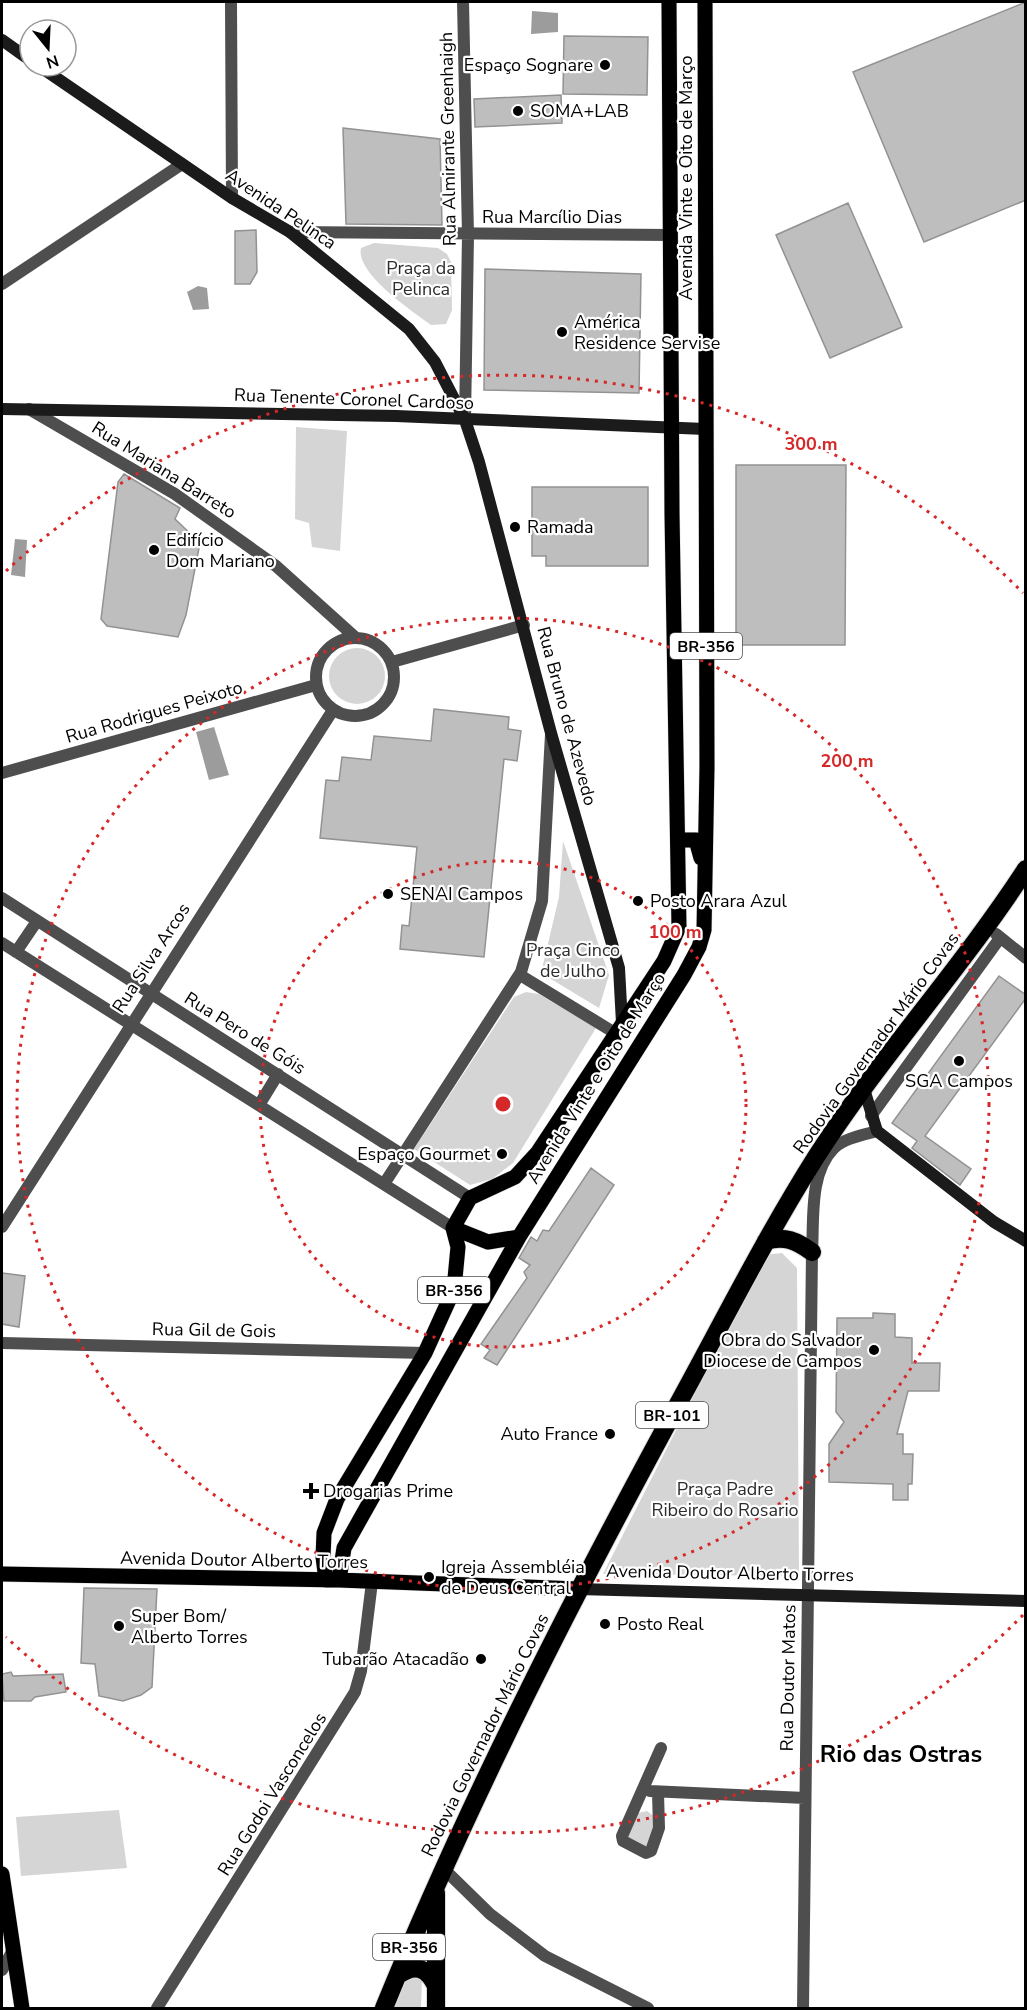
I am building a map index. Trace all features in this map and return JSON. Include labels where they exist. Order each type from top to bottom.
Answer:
[{"type":"highway","name":"Rodovia Governador Mário Covas","points":[[384,2008],[440,1877],[578,1589],[766,1241],[817,1155],[864,1089],[994,933],[1026,869]]},
{"type":"highway","points":[[766,1241],[776,1238],[791,1240],[812,1252]]},
{"type":"highway","name":"Rodovia Governador Mário Covas","points":[[436,2008],[440,1877]]},
{"type":"highway","points":[[397,1976],[405,1970],[418,1967],[424,1970],[436,1986]]},
{"type":"main road","name":"Avenida Vinte e Oito de Março","points":[[470,1198],[516,1177],[538,1152],[618,1028],[664,962],[679,927],[671,428],[669,2]]},
{"type":"main road","name":"Avenida Vinte e Oito de Março","points":[[519,1237],[699,947],[706,915],[705,2]]},
{"type":"main road","points":[[2,40],[18,51]]},
{"type":"main road","name":"Avenida Pelinca","points":[[57,78],[232,198],[290,232],[409,329],[435,362],[465,420]]},
{"type":"main road","name":"Rua Tenente Coronel Cardoso","points":[[2,409],[362,415],[705,429]]},
{"type":"main road","name":"Rua Bruno de Azevedo","points":[[465,420],[524,626],[551,733],[620,968],[618,1028]]},
{"type":"main road","points":[[679,840],[690,838],[699,842],[706,888]]},
{"type":"main road","points":[[864,1089],[877,1131],[994,1222],[1026,1241]]},
{"type":"main road","points":[[470,1198],[453,1228],[488,1242],[519,1237]]},
{"type":"main road","name":"BR-356","points":[[332,1580],[323,1557],[324,1533],[337,1499],[425,1353],[454,1289],[458,1247],[453,1228]]},
{"type":"main road","name":"BR-356","points":[[332,1580],[344,1548],[519,1237]]},
{"type":"main road","name":"Avenida Doutor Alberto Torres","points":[[2,1574],[332,1580],[1026,1601]]},
{"type":"main road","points":[[2,1874],[4,1911],[22,2008]]},
{"type":"street","points":[[231,2],[232,198]]},
{"type":"street","name":"Rua Almirante Greenhaigh","points":[[463,2],[468,235],[465,420]]},
{"type":"street","points":[[2,284],[182,164]]},
{"type":"street","name":"Rua Marcílio Dias","points":[[290,232],[670,235]]},
{"type":"street","name":"Rua Mariana Barreto","points":[[29,409],[176,494],[276,566],[356,638]]},
{"type":"street","points":[[392,662],[524,626]]},
{"type":"street","points":[[356,638],[371,641],[384,650],[392,662],[394,678],[390,694],[380,707],[365,715],[349,716],[333,710],[322,699],[316,685],[317,667],[325,652],[339,641],[356,638]]},
{"type":"street","name":"Rua Rodrigues Peixoto","points":[[2,773],[316,685]]},
{"type":"street","name":"Rua Silva Arcos","points":[[2,1227],[333,710]]},
{"type":"street","points":[[384,1184],[520,975],[542,901],[551,733]]},
{"type":"street","name":"Rua Pero de Góis","points":[[2,898],[149,995],[278,1074],[470,1198]]},
{"type":"street","points":[[16,952],[37,921]]},
{"type":"street","points":[[871,1116],[994,933],[1026,958]]},
{"type":"street","points":[[2,943],[129,1026],[453,1228]]},
{"type":"street","points":[[520,975],[618,1028]]},
{"type":"street","points":[[259,1105],[278,1074]]},
{"type":"street","name":"Rua Doutor Matos","points":[[803,2008],[812,1252],[817,1180],[823,1163],[835,1147],[853,1137],[877,1131]]},
{"type":"street","name":"Rua Gil de Gois","points":[[2,1343],[425,1353]]},
{"type":"street","name":"Rua Godoi Vasconcelos","points":[[157,2008],[356,1692],[362,1671],[372,1582]]},
{"type":"street","points":[[658,1793],[659,1830],[651,1851],[646,1853],[622,1838],[661,1748]]},
{"type":"street","points":[[643,1790],[658,1793],[805,1798]]},
{"type":"street","points":[[440,1877],[545,1956],[648,2008]]},
{"type":"street","points":[[2,1970],[13,1950]]},
{"type":"green space","name":"Praça da Pelinca","points":[[374,243],[438,248],[447,254],[451,262],[452,310],[446,324],[431,325],[376,280],[367,269],[361,248]]},
{"type":"green space","points":[[296,427],[347,431],[340,551],[312,547],[309,523],[295,519]]},
{"type":"green space","points":[[357,648],[368,650],[377,656],[383,665],[385,676],[383,687],[377,696],[368,702],[357,704],[346,702],[337,696],[331,687],[329,676],[331,665],[337,656],[346,650]]},
{"type":"green space","name":"Praça Cinco de Julho","points":[[563,841],[609,975],[599,1008],[541,973],[559,897]]},
{"type":"green space","points":[[526,992],[539,994],[596,1028],[513,1163],[492,1179],[470,1185],[414,1149],[514,997]]},
{"type":"green space","name":"Praça Padre Ribeiro do Rosario","points":[[782,1253],[797,1268],[799,1576],[603,1574],[765,1255]]},
{"type":"green space","points":[[119,1810],[127,1868],[21,1876],[16,1817]]},
{"type":"green space","points":[[647,1811],[655,1817],[656,1830],[647,1850],[623,1838],[633,1814]]},
{"type":"green space","points":[[411,1972],[422,1978],[421,2008],[392,2008]]},
{"type":"shaded area","points":[[532,11],[558,13],[558,32],[531,34]]},
{"type":"shaded area","points":[[198,286],[207,288],[209,309],[193,310],[187,292]]},
{"type":"shaded area","points":[[15,539],[27,540],[25,577],[11,575]]},
{"type":"shaded area","points":[[214,727],[229,775],[209,780],[196,732]]},
{"type":"building","points":[[1026,2],[1026,200],[924,242],[853,72]]},
{"type":"building","name":"Espaço Sognare","points":[[564,36],[648,37],[647,95],[563,94]]},
{"type":"building","name":"SOMA+LAB","points":[[561,95],[562,123],[475,127],[474,99]]},
{"type":"building","points":[[343,128],[440,139],[442,225],[346,224]]},
{"type":"building","points":[[848,203],[902,327],[830,358],[776,235]]},
{"type":"building","points":[[256,230],[257,272],[250,284],[235,284],[235,231]]},
{"type":"building","name":"América Residence Servise","points":[[485,269],[641,274],[639,393],[484,390]]},
{"type":"building","points":[[736,465],[846,465],[845,645],[736,645]]},
{"type":"building","name":"Edifício Dom Mariano","points":[[124,474],[180,508],[175,519],[200,543],[186,615],[178,637],[107,626],[101,619],[118,482]]},
{"type":"building","points":[[532,487],[648,487],[648,566],[546,566],[546,556],[532,556]]},
{"type":"building","points":[[434,709],[509,717],[508,729],[521,731],[517,761],[504,759],[484,957],[400,949],[402,925],[409,926],[417,847],[320,838],[326,780],[339,781],[342,757],[371,760],[374,736],[431,741]]},
{"type":"building","name":"SGA Campos","points":[[999,976],[1026,995],[1026,998],[925,1136],[971,1169],[960,1185],[912,1148],[917,1141],[892,1123]]},
{"type":"building","points":[[591,1168],[614,1185],[497,1365],[484,1358],[490,1350],[481,1344],[527,1278],[524,1272],[530,1265],[519,1258],[531,1237],[537,1241],[543,1230],[549,1231]]},
{"type":"building","points":[[2,1273],[25,1276],[19,1327],[2,1324]]},
{"type":"building","points":[[873,1313],[895,1314],[895,1337],[912,1338],[912,1363],[940,1363],[939,1391],[908,1391],[897,1434],[903,1434],[903,1454],[913,1454],[912,1484],[908,1484],[908,1500],[893,1500],[893,1484],[829,1482],[829,1444],[844,1422],[836,1412],[837,1318],[873,1318]]},
{"type":"building","name":"Super Bom/ Alberto Torres","points":[[84,1588],[157,1589],[152,1687],[141,1695],[123,1701],[99,1696],[95,1664],[81,1663]]},
{"type":"building","points":[[11,1672],[13,1676],[63,1674],[66,1692],[35,1697],[31,1701],[4,1701],[2,1674]]},
{"type":"place","name":"Espaço Sognare","points":[[605,65]]},
{"type":"place","name":"SOMA+LAB","points":[[518,111]]},
{"type":"place","name":"América Residence Servise","points":[[562,332]]},
{"type":"place","name":"Ramada","points":[[515,527]]},
{"type":"place","name":"Edifício Dom Mariano","points":[[154,550]]},
{"type":"place","name":"SENAI Campos","points":[[388,894]]},
{"type":"place","name":"Posto Arara Azul","points":[[638,901]]},
{"type":"place","name":"SGA Campos","points":[[959,1061]]},
{"type":"place","name":"Espaço Gourmet","points":[[502,1154]]},
{"type":"place","name":"Obra do Salvador Diocese de Campos","points":[[874,1350]]},
{"type":"place","name":"Auto France","points":[[610,1434]]},
{"type":"place","name":"Drogarias Prime","points":[[311,1491]]},
{"type":"place","name":"Igreja Assembléia de Deus Central","points":[[429,1577]]},
{"type":"place","name":"Posto Real","points":[[605,1624]]},
{"type":"place","name":"Super Bom/ Alberto Torres","points":[[119,1626]]},
{"type":"place","name":"Tubarão Atacadão","points":[[481,1659]]},
{"type":"district","name":"Rio das Ostras","points":[[901,1754]]}]
